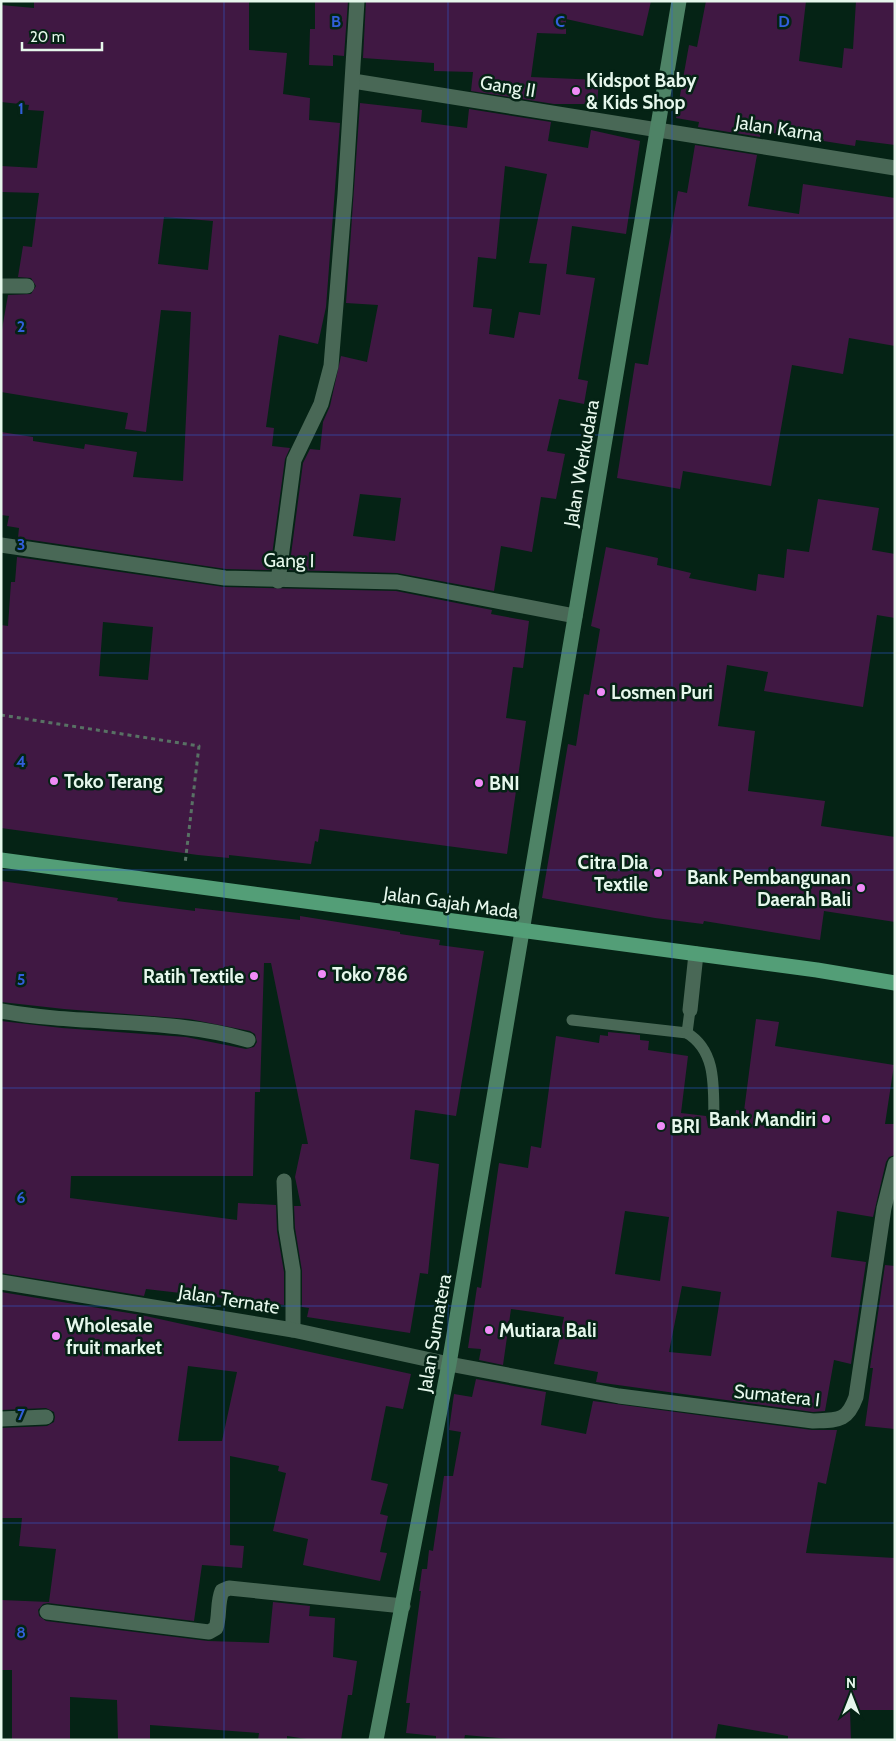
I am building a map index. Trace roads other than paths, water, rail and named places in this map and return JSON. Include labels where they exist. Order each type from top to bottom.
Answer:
[{"type":"main road","name":"Jalan Gajah Mada","points":[[1,860],[522,932],[696,954],[895,983]]},
{"type":"street","points":[[278,581],[294,460],[321,404],[331,366],[353,81],[357,1]]},
{"type":"street","name":"Jalan Werkudara","points":[[522,932],[680,1]]},
{"type":"street","name":"Gang II","points":[[353,81],[657,128]]},
{"type":"street","name":"Jalan Karna","points":[[657,128],[895,168]]},
{"type":"street","points":[[1,286],[27,286]]},
{"type":"street","name":"Gang I","points":[[1,545],[197,574],[278,581],[360,580],[397,582],[575,616]]},
{"type":"street","name":"Jalan Sumatera","points":[[376,1740],[450,1364],[522,932]]},
{"type":"street","points":[[690,1010],[696,954]]},
{"type":"street","points":[[1,1011],[60,1019],[210,1031],[248,1040]]},
{"type":"street","name":"Sumatera I","points":[[450,1364],[609,1394],[813,1421],[842,1418],[850,1412],[856,1397],[884,1208],[895,1164]]},
{"type":"street","points":[[284,1181],[286,1229],[293,1271],[293,1330]]},
{"type":"street","name":"Jalan Ternate","points":[[1,1282],[293,1330],[450,1364]]},
{"type":"street","points":[[1,1419],[46,1418]]},
{"type":"street","points":[[47,1612],[209,1632],[216,1628],[219,1598],[222,1591],[229,1588],[403,1606]]},
{"type":"lane","points":[[687,1033],[690,1010]]},
{"type":"lane","points":[[572,1020],[687,1033],[698,1040],[709,1060],[713,1074],[714,1122]]},
{"type":"place","name":"Kidspot Baby & Kids Shop","points":[[576,91]]},
{"type":"place","name":"Losmen Puri","points":[[601,692]]},
{"type":"place","name":"Toko Terang","points":[[54,781]]},
{"type":"place","name":"BNI","points":[[479,783]]},
{"type":"place","name":"Citra Dia Textile","points":[[658,873]]},
{"type":"place","name":"Bank Pembangunan Daerah Bali","points":[[861,888]]},
{"type":"place","name":"Toko 786","points":[[322,974]]},
{"type":"place","name":"Ratih Textile","points":[[254,976]]},
{"type":"place","name":"Bank Mandiri","points":[[826,1119]]},
{"type":"place","name":"BRI","points":[[661,1126]]},
{"type":"place","name":"Mutiara Bali","points":[[489,1330]]},
{"type":"place","name":"Wholesale fruit market","points":[[56,1336]]}]
